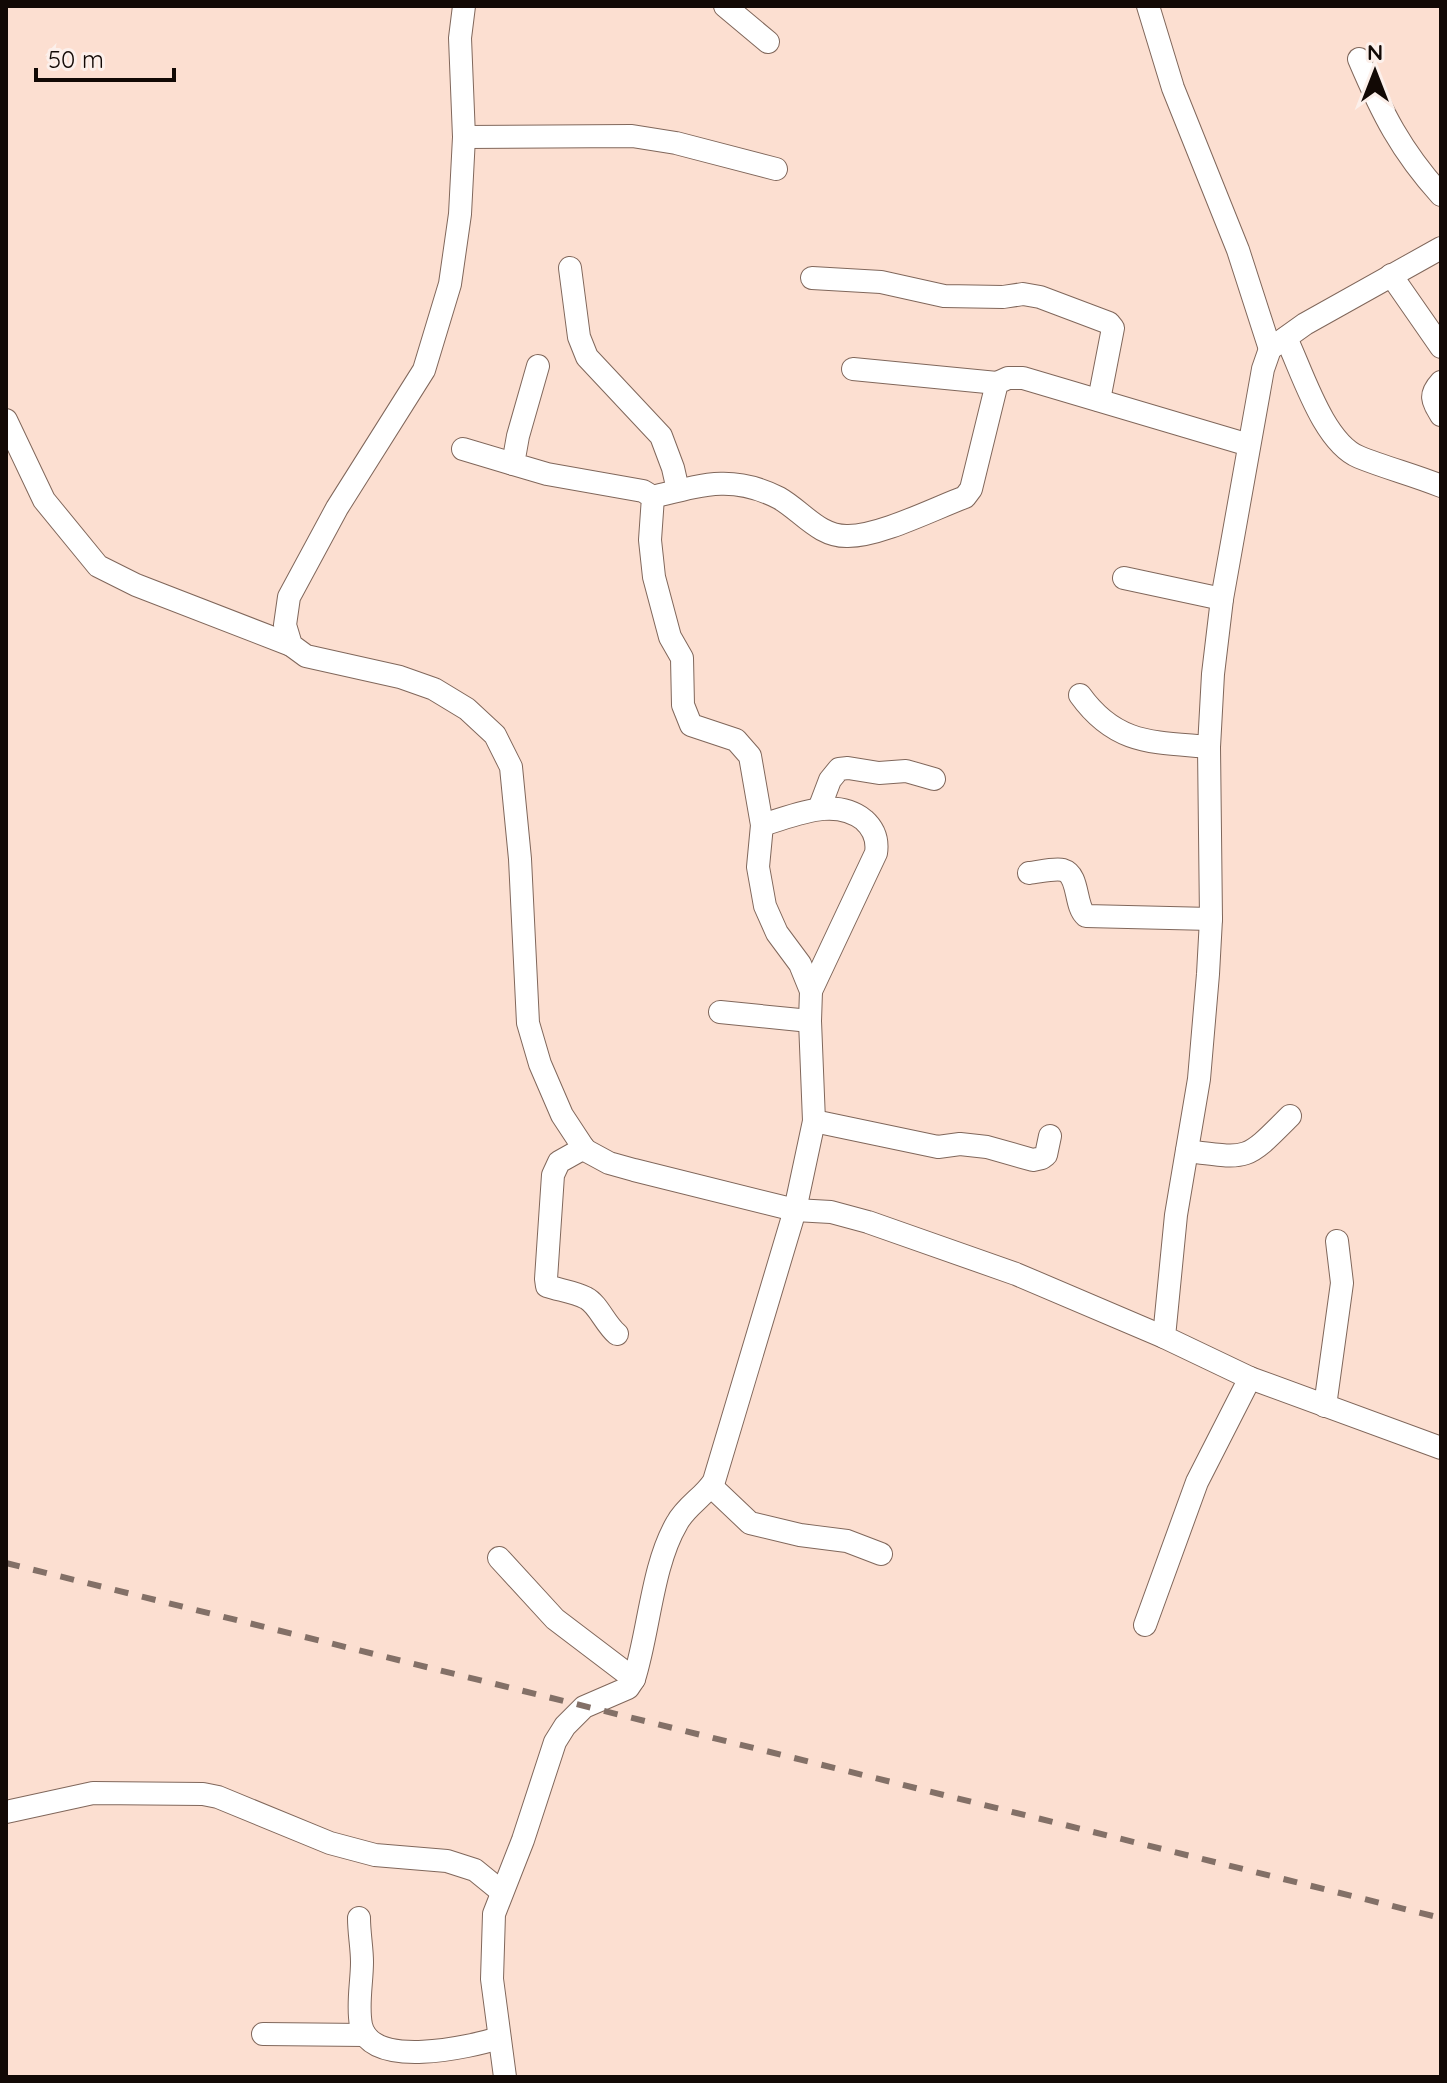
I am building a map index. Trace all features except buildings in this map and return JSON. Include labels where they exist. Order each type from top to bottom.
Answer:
[{"type":"street","points":[[291,645],[285,625],[289,597],[337,508],[424,370],[450,284],[460,214],[464,137],[460,38],[464,6]]},
{"type":"street","points":[[725,6],[768,42]]},
{"type":"street","points":[[1148,6],[1173,88],[1278,344],[1327,426],[1340,444],[1357,456],[1441,486]]},
{"type":"street","points":[[1359,59],[1398,142],[1441,195]]},
{"type":"street","points":[[464,137],[632,136],[676,143],[776,169]]},
{"type":"street","points":[[1164,1337],[1176,1215],[1199,1079],[1211,919],[1209,747],[1213,674],[1222,599],[1263,369],[1278,344],[1441,248]]},
{"type":"street","points":[[570,268],[579,337],[587,357],[661,436],[678,490]]},
{"type":"street","points":[[1391,275],[1441,347]]},
{"type":"street","points":[[812,278],[881,282],[944,296],[1003,297],[1023,294],[1040,297],[1109,323],[1113,328],[1099,400]]},
{"type":"street","points":[[513,464],[538,366]]},
{"type":"street","points":[[853,369],[997,383],[1008,378],[1023,378],[1249,445]]},
{"type":"street","points":[[1441,382],[1432,392],[1432,400],[1441,415]]},
{"type":"street","points":[[463,449],[547,474],[643,491],[653,497],[717,482],[749,486],[780,499],[828,533],[846,537],[867,533],[965,497],[971,489],[997,383]]},
{"type":"street","points":[[6,420],[44,500],[98,566],[136,585],[291,645],[306,656],[400,677],[434,689],[467,709],[495,735],[511,767],[520,859],[528,1023],[540,1064],[562,1115],[584,1148],[622,1167],[795,1210],[831,1212],[930,1242],[1016,1274],[1164,1337],[1250,1378],[1441,1448]]},
{"type":"street","points":[[653,497],[650,540],[654,577],[670,637],[682,658],[683,705],[691,725],[736,740],[750,756],[762,825],[758,867],[765,906],[777,933],[800,964],[811,991]]},
{"type":"street","points":[[1124,578],[1222,599]]},
{"type":"street","points":[[1080,695],[1094,714],[1115,730],[1140,740],[1209,747]]},
{"type":"street","points":[[819,809],[830,780],[839,769],[879,773],[906,771],[934,779]]},
{"type":"street","points":[[505,2077],[492,1979],[494,1914],[523,1840],[555,1742],[565,1726],[584,1707],[628,1688],[634,1679],[659,1571],[677,1522],[711,1486],[795,1210],[814,1121],[811,991],[876,853],[877,845],[868,824],[845,809],[819,809],[762,825]]},
{"type":"street","points":[[1029,873],[1062,870],[1069,874],[1074,881],[1079,910],[1086,916],[1211,919]]},
{"type":"street","points":[[720,1012],[810,1021]]},
{"type":"street","points":[[1187,1151],[1244,1156],[1256,1151],[1290,1116]]},
{"type":"street","points":[[814,1121],[938,1147],[960,1144],[987,1147],[1033,1160],[1046,1155],[1050,1136]]},
{"type":"street","points":[[584,1148],[559,1162],[553,1175],[547,1286],[587,1298],[606,1325],[617,1334]]},
{"type":"street","points":[[1325,1406],[1342,1283],[1337,1241]]},
{"type":"street","points":[[1145,1625],[1197,1482],[1250,1378]]},
{"type":"street","points":[[711,1486],[750,1523],[800,1535],[847,1541],[881,1554]]},
{"type":"street","points":[[499,1558],[555,1619],[634,1679]]},
{"type":"street","points":[[6,1812],[93,1793],[203,1794],[218,1797],[330,1843],[375,1855],[447,1861],[475,1870],[502,1892]]},
{"type":"street","points":[[359,1918],[361,2015],[365,2035]]},
{"type":"street","points":[[263,2034],[365,2035],[381,2047],[414,2052],[473,2046],[499,2038]]},
{"type":"railway","points":[[6,1563],[1441,1918]]}]
